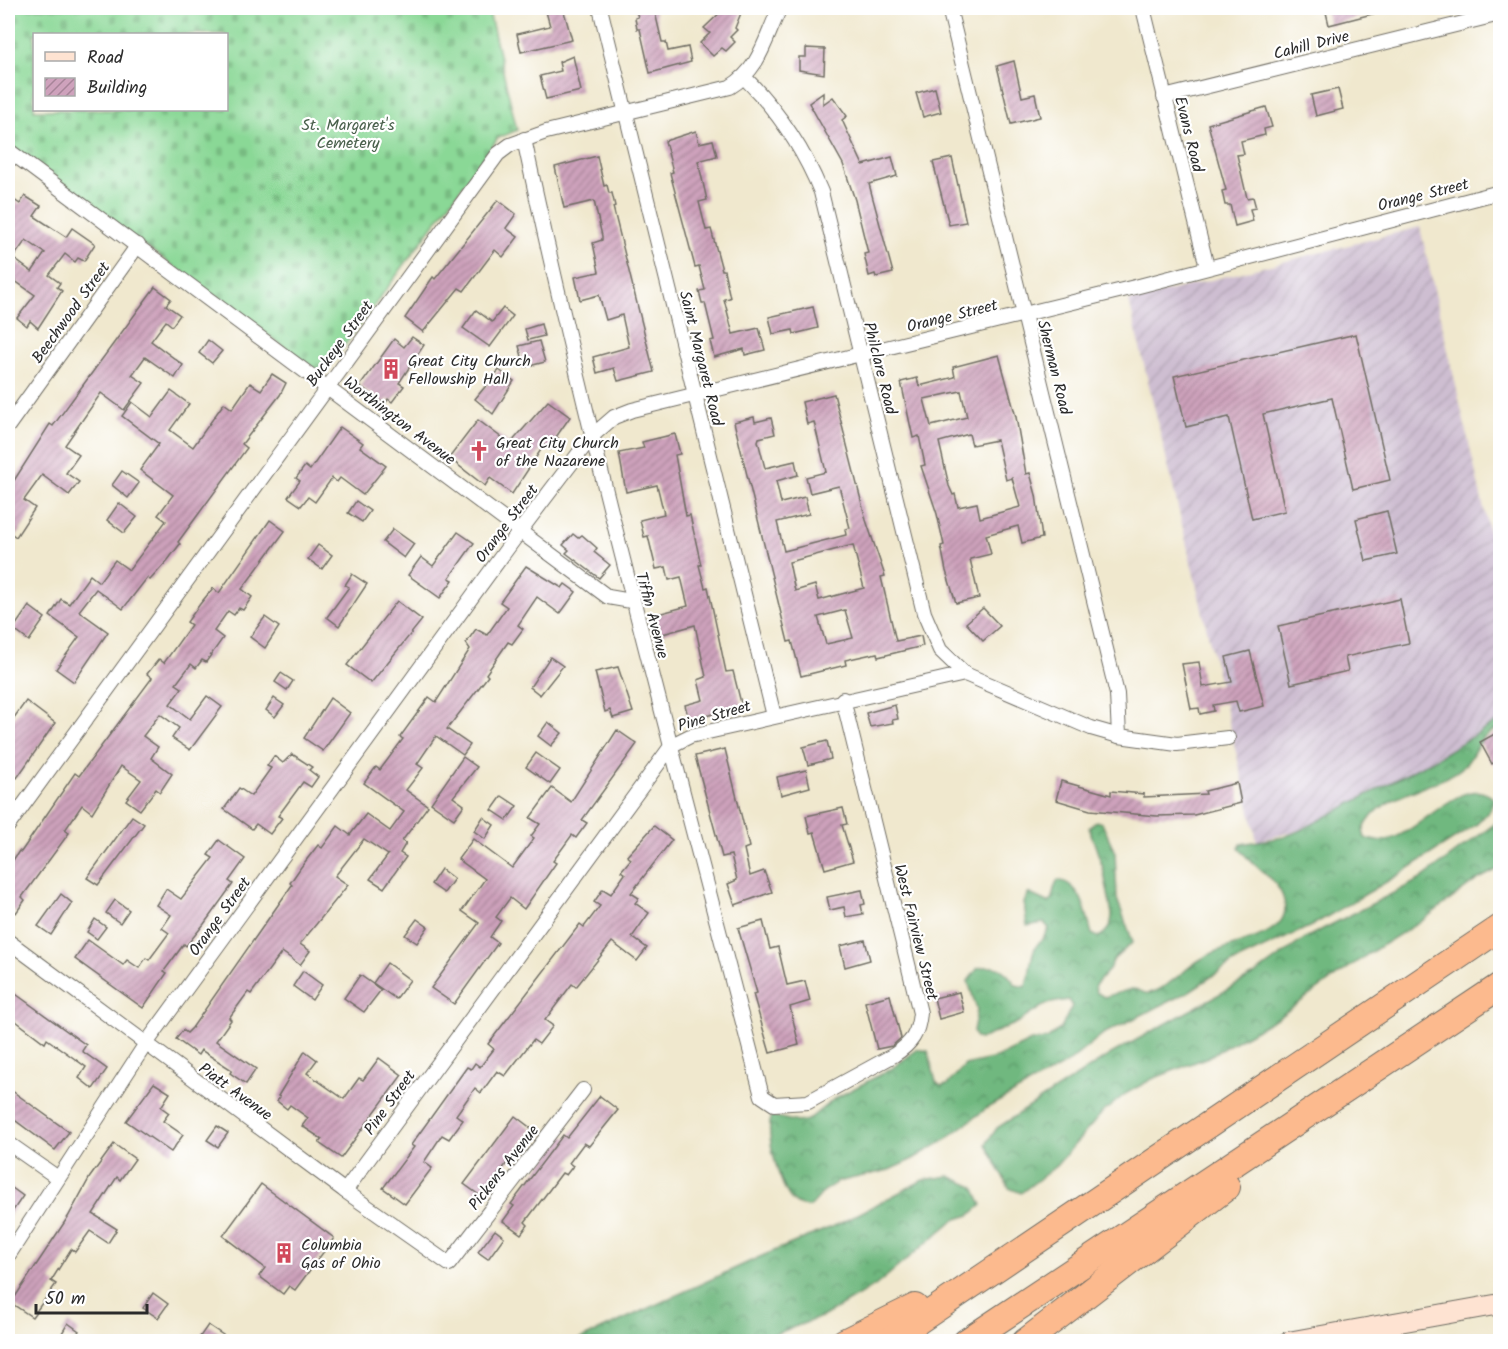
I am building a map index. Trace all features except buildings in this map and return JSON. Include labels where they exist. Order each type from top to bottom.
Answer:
[{"type":"highway","points":[[887,1341],[1500,928]]},
{"type":"highway","points":[[966,1341],[1500,986]]},
{"type":"highway","points":[[1025,1341],[1230,1185],[1274,1138]]},
{"type":"highway","points":[[844,1341],[914,1308],[955,1296]]},
{"type":"street","name":"Saint Margaret Road","points":[[600,8],[774,716]]},
{"type":"street","points":[[745,78],[763,50],[780,8]]},
{"type":"street","name":"Sherman Road","points":[[949,8],[1117,694],[1119,736]]},
{"type":"street","name":"Evans Road","points":[[1143,8],[1207,267]]},
{"type":"street","name":"Cahill Drive","points":[[1164,97],[1500,14]]},
{"type":"street","name":"Buckeye Street","points":[[8,826],[498,154],[524,139],[625,112],[711,93],[730,87],[745,78]]},
{"type":"street","name":"Philclare Road","points":[[745,78],[780,117],[817,183],[924,612],[940,650],[965,674]]},
{"type":"street","name":"Tiffin Avenue","points":[[524,139],[557,294],[632,601],[672,745],[762,1096]]},
{"type":"street","name":"Worthington Avenue","points":[[8,150],[608,597],[632,601]]},
{"type":"street","name":"Orange Street","points":[[8,1256],[145,1045],[520,531],[592,436],[614,417],[1500,192]]},
{"type":"street","name":"Beechwood Street","points":[[8,426],[138,245]]},
{"type":"street","points":[[965,674],[1091,728],[1119,736],[1177,744],[1228,738]]},
{"type":"street","name":"Pine Street","points":[[345,1191],[672,745],[690,736],[843,699],[965,674]]},
{"type":"street","name":"West Fairview Street","points":[[762,1096],[774,1104],[808,1102],[894,1055],[907,1046],[918,1031],[920,1013],[843,699]]},
{"type":"street","name":"Piatt Avenue","points":[[8,941],[145,1045],[449,1264]]},
{"type":"street","name":"Pickens Avenue","points":[[449,1264],[584,1090]]},
{"type":"street","points":[[8,1143],[58,1178]]},
{"type":"street","points":[[1288,1341],[1500,1304]]},
{"type":"shaded area","points":[[1420,227],[1500,580],[1500,722],[1382,792],[1299,830],[1257,841],[1129,301]]},
{"type":"green space","name":"St. Margaret's Cemetery","points":[[8,8],[488,8],[517,130],[498,138],[323,375],[8,146]]},
{"type":"green space","points":[[1500,720],[1500,727],[1482,740],[1463,767],[1381,808],[1363,831],[1365,838],[1381,841],[1398,836],[1448,802],[1465,794],[1480,792],[1494,799],[1490,810],[1477,824],[1400,874],[1311,926],[1234,962],[1188,992],[1103,1034],[1066,1064],[987,1108],[945,1140],[913,1159],[889,1170],[837,1182],[825,1190],[810,1207],[797,1204],[788,1195],[772,1147],[770,1124],[772,1116],[798,1122],[808,1120],[834,1099],[891,1069],[918,1049],[928,1051],[936,1082],[941,1086],[947,1085],[965,1065],[996,1058],[1031,1041],[1047,1039],[1061,1028],[1072,1006],[1068,1000],[1046,1004],[1017,1023],[980,1039],[976,1038],[973,1031],[977,1010],[968,981],[978,968],[995,967],[1004,971],[1016,985],[1025,987],[1035,948],[1049,928],[1044,923],[1027,926],[1024,903],[1028,893],[1049,903],[1058,880],[1073,887],[1078,894],[1092,934],[1098,937],[1106,931],[1112,914],[1103,868],[1089,828],[1096,821],[1102,823],[1115,852],[1117,899],[1133,942],[1114,959],[1108,971],[1095,985],[1096,992],[1104,997],[1132,989],[1150,993],[1160,989],[1203,958],[1264,934],[1281,920],[1285,908],[1279,889],[1244,855],[1239,847],[1241,844],[1284,837],[1303,829],[1433,760]]},
{"type":"green space","points":[[1500,820],[1500,868],[1477,880],[1423,920],[1368,954],[1280,1016],[1208,1057],[1152,1079],[1125,1094],[1102,1113],[1056,1166],[1021,1193],[1009,1188],[986,1144],[997,1128],[1111,1054],[1254,975],[1307,937],[1419,880]]},
{"type":"green space","points":[[949,1176],[974,1187],[982,1205],[970,1215],[954,1220],[875,1286],[824,1316],[756,1341],[577,1341],[762,1256],[841,1223],[923,1180]]},
{"type":"place","name":"Great City Church Fellowship Hall","points":[[391,369]]},
{"type":"place","name":"Great City Church of the Nazarene","points":[[479,451]]},
{"type":"place","name":"Columbia Gas of Ohio","points":[[284,1253]]}]
